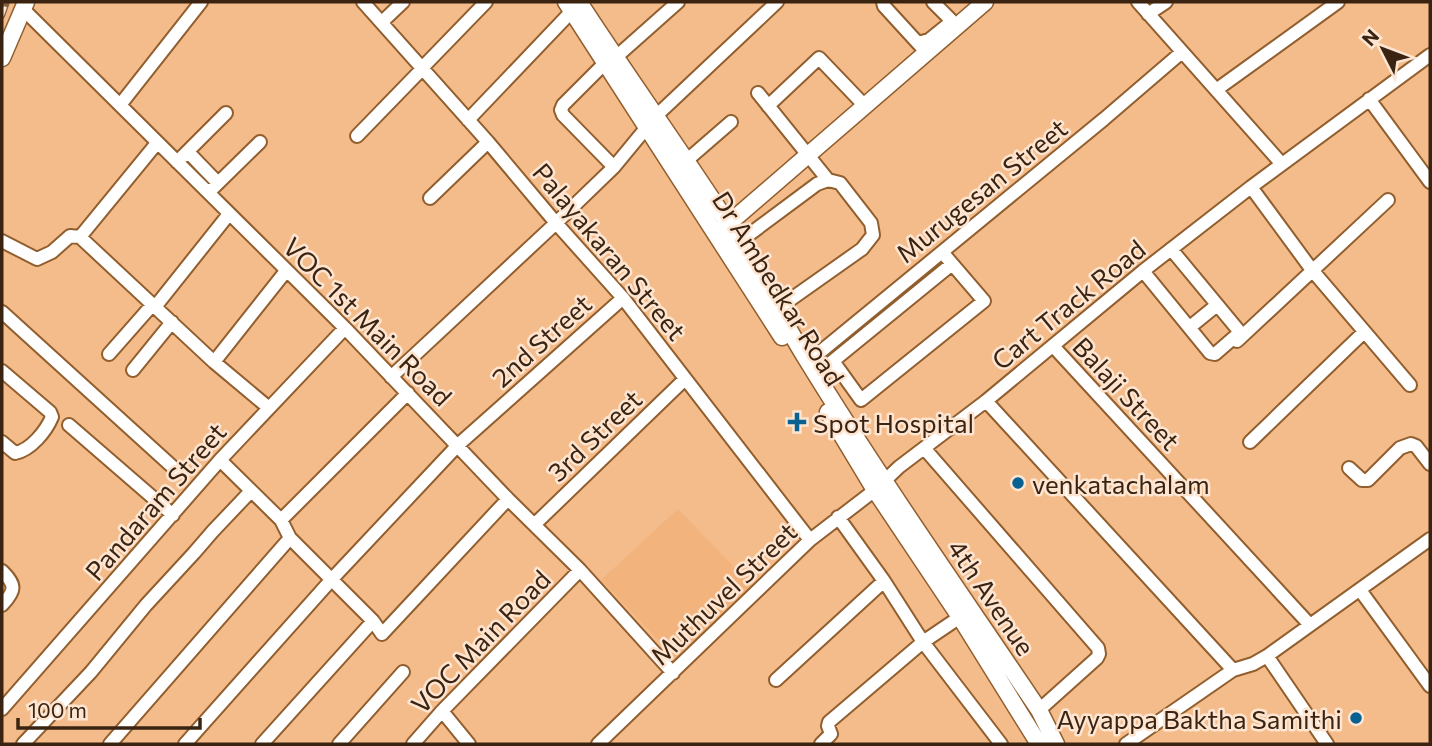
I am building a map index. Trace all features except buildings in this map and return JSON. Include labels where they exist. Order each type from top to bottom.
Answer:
[{"type":"main road","points":[[722,230],[865,106],[922,48],[985,2]]},
{"type":"main road","name":"Dr Ambedkar Road","points":[[572,5],[722,230],[739,242],[880,485],[1039,744]]},
{"type":"main road","points":[[2,58],[24,6]]},
{"type":"main road","name":"Dr Ambedkar Road","points":[[652,122],[686,161],[796,359],[880,485]]},
{"type":"main road","name":"4th Avenue","points":[[880,485],[1039,710],[1056,744]]},
{"type":"street","points":[[120,105],[201,2]]},
{"type":"street","name":"Palayakaran Street","points":[[363,2],[623,298],[810,540]]},
{"type":"street","points":[[382,22],[403,2]]},
{"type":"street","points":[[357,136],[485,2]]},
{"type":"street","points":[[614,167],[561,110],[610,60],[678,2]]},
{"type":"street","points":[[883,2],[922,48],[951,20],[933,2]]},
{"type":"street","points":[[1138,2],[1281,163]]},
{"type":"street","points":[[1148,14],[1166,2]]},
{"type":"street","points":[[1216,90],[1338,2]]},
{"type":"street","points":[[391,377],[614,167],[652,122],[771,4]]},
{"type":"street","points":[[468,120],[572,5]]},
{"type":"street","name":"VOC 1st Main Road","points":[[24,6],[157,143],[177,162],[214,188],[229,214],[345,328],[508,499],[536,524],[673,673]]},
{"type":"street","name":"Murugesan Street","points":[[812,368],[942,252],[1182,52]]},
{"type":"street","name":"Cart Track Road","points":[[880,485],[1143,271],[1281,163],[1430,55]]},
{"type":"street","points":[[768,106],[819,58],[865,106]]},
{"type":"street","points":[[758,93],[828,180]]},
{"type":"street","points":[[1369,99],[1430,182]]},
{"type":"street","points":[[177,162],[226,113]]},
{"type":"street","points":[[686,161],[731,122]]},
{"type":"street","points":[[188,152],[214,188],[260,142]]},
{"type":"street","points":[[430,198],[488,142]]},
{"type":"street","points":[[80,237],[157,143]]},
{"type":"street","points":[[739,242],[817,184],[828,180],[840,183],[871,223],[873,235],[862,249],[777,309]]},
{"type":"street","points":[[1251,187],[1312,271],[1409,385]]},
{"type":"street","points":[[1220,357],[1388,200]]},
{"type":"street","points":[[109,354],[154,305],[229,214]]},
{"type":"street","points":[[2,241],[37,259],[52,252],[70,236],[80,237],[214,362],[269,408]]},
{"type":"street","points":[[1143,271],[1210,353],[1215,354],[1239,332],[1171,249]]},
{"type":"street","points":[[833,361],[862,400],[984,301],[942,252]]},
{"type":"street","points":[[812,368],[833,361],[952,264]]},
{"type":"street","points":[[214,362],[286,271]]},
{"type":"street","name":"2nd Street","points":[[185,744],[332,579],[458,445],[623,298]]},
{"type":"street","points":[[1189,327],[1217,304]]},
{"type":"street","points":[[2,312],[176,470]]},
{"type":"street","points":[[133,370],[172,322]]},
{"type":"street","name":"Pandaram Street","points":[[2,709],[220,460],[345,328]]},
{"type":"street","points":[[1250,442],[1364,332]]},
{"type":"street","name":"Balaji Street","points":[[1053,346],[1310,625]]},
{"type":"street","points":[[2,371],[50,412],[52,417],[32,444],[21,452],[15,453],[2,442]]},
{"type":"street","name":"3rd Street","points":[[536,524],[685,379]]},
{"type":"street","points":[[281,520],[408,393]]},
{"type":"street","points":[[986,401],[1233,670]]},
{"type":"street","points":[[69,425],[173,515]]},
{"type":"street","points":[[1349,468],[1362,480],[1368,480],[1400,448],[1411,444],[1416,446],[1430,464]]},
{"type":"street","points":[[924,448],[1098,648],[1097,658],[1039,710]]},
{"type":"street","points":[[220,460],[281,520],[289,538],[373,621],[382,634],[508,499]]},
{"type":"street","name":"Muthuvel Street","points":[[598,744],[810,540],[880,485]]},
{"type":"street","points":[[23,744],[91,672],[146,605],[251,491]]},
{"type":"street","points":[[838,517],[923,642],[1001,744]]},
{"type":"street","points":[[110,744],[289,538]]},
{"type":"street","points":[[1126,744],[1233,670],[1267,656],[1430,539]]},
{"type":"street","name":"VOC Main Road","points":[[413,744],[580,570]]},
{"type":"street","points":[[2,571],[12,582],[13,588],[2,605]]},
{"type":"street","points":[[776,680],[884,581]]},
{"type":"street","points":[[1360,590],[1430,686]]},
{"type":"street","points":[[821,744],[835,739],[828,726],[829,722],[923,642],[960,617]]},
{"type":"street","points":[[262,744],[373,621]]},
{"type":"street","points":[[1267,656],[1327,744]]},
{"type":"street","points":[[339,744],[403,672]]},
{"type":"street","points":[[442,711],[469,744]]},
{"type":"shaded area","points":[[678,509],[756,590],[679,662],[601,580]]},
{"type":"railway","points":[[2,16],[7,2]]},
{"type":"place","name":"Spot Hospital","points":[[797,422]]},
{"type":"place","name":"venkatachalam","points":[[1018,483]]},
{"type":"place","name":"Ayyappa Baktha Samithi","points":[[1356,718]]}]
